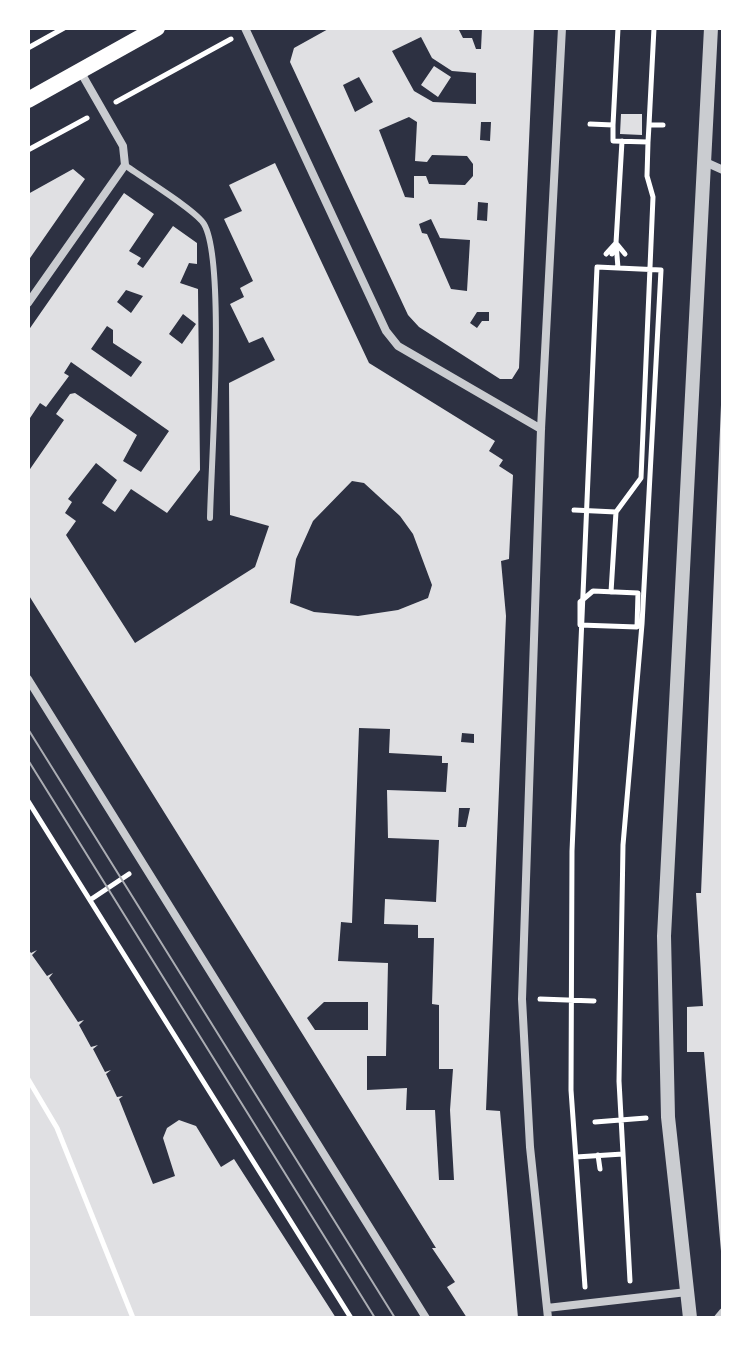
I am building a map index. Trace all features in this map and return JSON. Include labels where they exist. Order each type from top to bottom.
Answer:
[{"type":"main road","points":[[28,100],[157,28]]},
{"type":"street","points":[[548,1318],[530,1147],[522,999],[541,429],[562,28]]},
{"type":"street","points":[[690,1318],[668,1117],[664,936],[711,28]]},
{"type":"street","points":[[246,30],[386,331],[398,346],[541,429]]},
{"type":"street","points":[[28,303],[125,165],[123,146],[80,71]]},
{"type":"street","points":[[703,161],[723,170]]},
{"type":"street","points":[[28,679],[426,1318]]},
{"type":"street","points":[[547,1308],[687,1292]]},
{"type":"street","points":[[718,1318],[723,1312]]},
{"type":"lane","points":[[125,165],[203,221],[211,244],[215,321],[210,518]]},
{"type":"path","points":[[28,48],[64,28]]},
{"type":"path","points":[[618,28],[613,141],[648,142]]},
{"type":"path","points":[[611,592],[616,512],[641,478],[653,197],[647,176],[654,28]]},
{"type":"path","points":[[28,150],[246,30]]},
{"type":"path","points":[[590,124],[613,125]]},
{"type":"path","points":[[649,125],[663,125]]},
{"type":"path","points":[[618,268],[616,243],[622,141]]},
{"type":"path","points":[[609,254],[616,243]]},
{"type":"path","points":[[616,243],[625,254]]},
{"type":"path","points":[[585,1293],[571,1090],[572,851],[597,267],[661,270],[642,624],[623,845],[619,1081],[631,1291]]},
{"type":"path","points":[[574,510],[616,512]]},
{"type":"path","points":[[593,591],[611,592],[638,593],[637,627],[580,625],[580,602],[593,591]]},
{"type":"path","points":[[28,801],[351,1318]]},
{"type":"path","points":[[90,900],[144,865]]},
{"type":"path","points":[[539,999],[594,1001]]},
{"type":"path","points":[[28,1079],[57,1128],[133,1318]]},
{"type":"path","points":[[595,1122],[652,1118]]},
{"type":"path","points":[[576,1157],[623,1154]]},
{"type":"path","points":[[598,1155],[600,1169]]},
{"type":"building","points":[[330,28],[458,28],[463,38],[472,38],[476,49],[481,49],[482,28],[534,28],[519,368],[512,379],[500,379],[419,327],[408,315],[290,62],[294,48]],"holes":[[[421,37],[432,58],[452,71],[476,73],[476,104],[433,102],[414,91],[392,51]],[[359,77],[373,102],[355,112],[343,85]],[[409,117],[417,122],[415,161],[427,162],[432,155],[467,156],[473,164],[473,176],[465,185],[429,184],[426,176],[414,176],[414,198],[405,197],[379,130]],[[481,122],[491,122],[490,141],[480,140]],[[478,202],[488,203],[487,221],[477,220]],[[431,219],[440,238],[470,240],[467,291],[451,289],[427,234],[422,233],[419,224]],[[477,312],[489,312],[489,321],[482,321],[477,328],[470,323]]]},
{"type":"building","points":[[434,66],[451,77],[438,97],[421,85]]},
{"type":"building","points":[[621,114],[642,114],[642,135],[620,134]]},
{"type":"building","points":[[275,163],[369,363],[495,441],[489,451],[503,460],[499,466],[513,475],[509,559],[501,561],[506,616],[486,1110],[500,1111],[518,1318],[467,1318],[447,1287],[455,1282],[432,1248],[436,1248],[28,594],[28,472],[64,420],[56,414],[70,394],[75,393],[137,435],[123,461],[141,472],[169,431],[71,362],[64,373],[69,376],[46,407],[40,403],[28,421],[28,331],[124,193],[154,214],[129,251],[141,258],[137,264],[143,268],[173,226],[197,243],[197,264],[189,263],[180,283],[198,289],[200,470],[167,513],[131,489],[115,512],[102,503],[117,480],[96,463],[68,499],[72,502],[65,513],[76,521],[66,535],[135,643],[255,567],[269,526],[230,515],[229,383],[275,360],[263,337],[249,343],[230,304],[244,297],[240,288],[253,281],[224,219],[242,211],[229,185]],"holes":[[[126,290],[143,296],[131,313],[117,302]],[[183,314],[196,324],[182,344],[169,334]],[[107,326],[113,330],[113,343],[142,362],[131,377],[91,349]],[[352,481],[364,483],[400,516],[413,534],[432,585],[428,598],[398,610],[358,616],[314,612],[290,603],[296,559],[313,521]],[[359,728],[390,729],[389,753],[442,756],[442,763],[448,763],[446,792],[387,790],[388,838],[439,840],[436,902],[385,899],[384,924],[418,925],[418,938],[434,938],[432,1004],[439,1005],[439,1069],[453,1069],[450,1110],[454,1180],[439,1180],[435,1110],[406,1110],[407,1088],[367,1090],[367,1056],[386,1056],[388,963],[338,961],[341,922],[352,923]],[[462,733],[474,734],[474,743],[461,742]],[[459,808],[470,808],[466,827],[458,827]],[[324,1002],[368,1002],[368,1030],[315,1030],[307,1018]]]},
{"type":"building","points":[[73,169],[85,179],[28,261],[28,194]]},
{"type":"building","points":[[721,405],[721,1251],[704,1052],[687,1052],[687,1007],[703,1006],[696,893],[701,893]]},
{"type":"building","points":[[28,949],[31,953],[37,950],[32,955],[47,976],[53,973],[49,978],[78,1022],[84,1020],[79,1025],[91,1047],[98,1045],[93,1049],[105,1072],[111,1070],[106,1074],[117,1097],[123,1096],[119,1099],[153,1184],[175,1176],[163,1138],[167,1128],[179,1120],[196,1126],[221,1167],[234,1159],[336,1318],[28,1318]]},
{"type":"tram line","points":[[28,729],[395,1318]]},
{"type":"tram line","points":[[28,760],[375,1318]]}]
